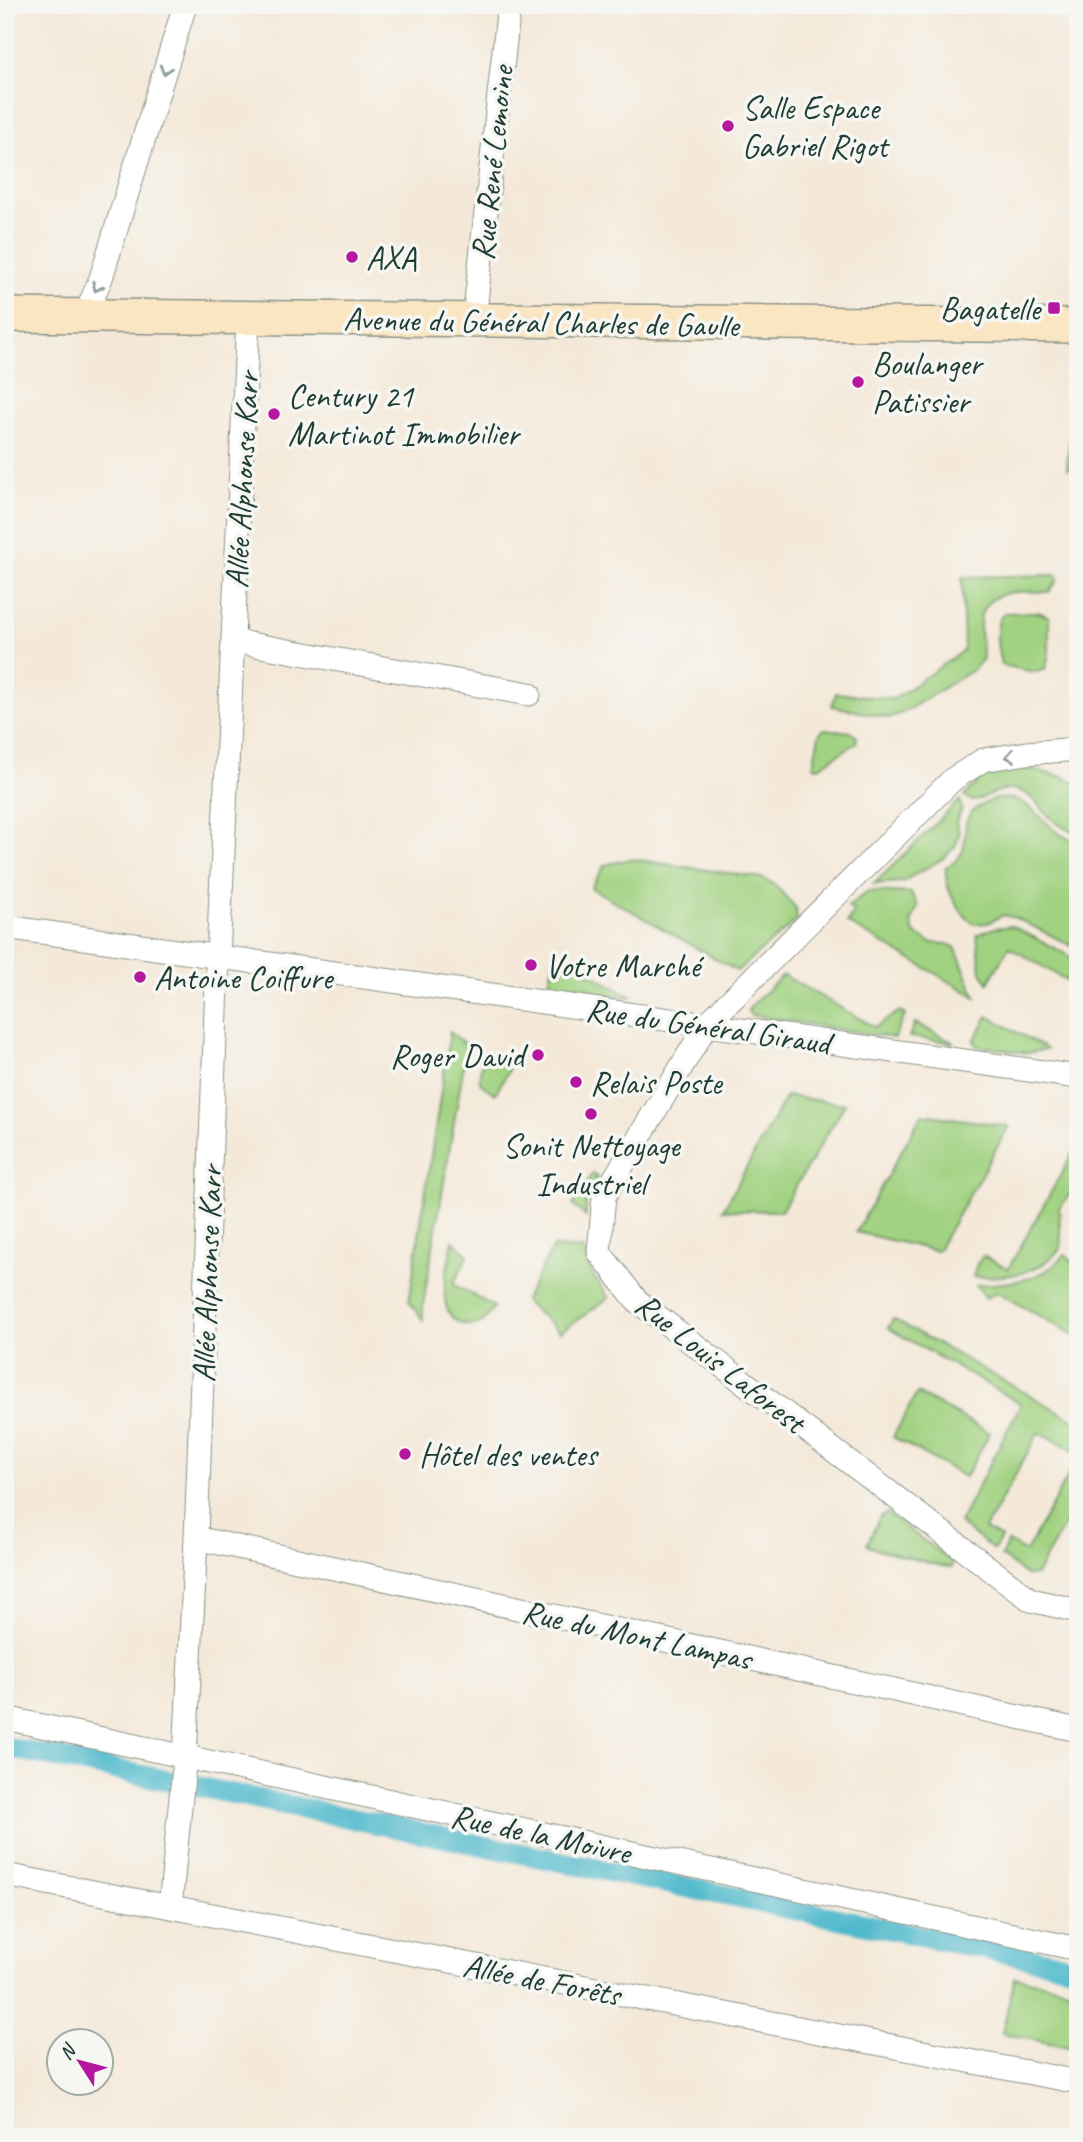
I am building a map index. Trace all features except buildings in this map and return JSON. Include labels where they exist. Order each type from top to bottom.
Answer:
[{"type":"main road","name":"Avenue du Général Charles de Gaulle","points":[[5,315],[1078,326]]},
{"type":"street","points":[[85,316],[101,278],[185,5]]},
{"type":"street","name":"Rue René Lemoine","points":[[474,320],[509,5]]},
{"type":"street","name":"Allée Alphonse Karr","points":[[170,1907],[184,1759],[196,1538],[218,958],[248,318]]},
{"type":"street","points":[[233,641],[529,694]]},
{"type":"street","name":"Rue Louis Laforest","points":[[1078,749],[983,760],[953,779],[707,1024],[604,1196],[599,1252],[638,1301],[1031,1600],[1078,1611]]},
{"type":"street","name":"Rue du Général Giraud","points":[[5,927],[1078,1077]]},
{"type":"street","name":"Rue du Mont Lampas","points":[[196,1538],[1078,1730]]},
{"type":"street","name":"Rue de la Moivre","points":[[5,1718],[184,1759],[1078,1949]]},
{"type":"street","name":"Allée de Forêts","points":[[5,1875],[1078,2082]]},
{"type":"green space","points":[[1077,364],[1078,441],[1073,467],[1067,469]]},
{"type":"green space","points":[[1056,575],[1058,580],[1049,592],[1010,593],[985,606],[980,620],[983,659],[974,669],[904,712],[889,718],[832,706],[836,693],[894,699],[964,650],[962,577]]},
{"type":"green space","points":[[1038,612],[1049,617],[1046,668],[1034,672],[1001,665],[997,638],[1000,618],[1004,613]]},
{"type":"green space","points":[[823,729],[851,732],[857,737],[856,743],[819,767],[813,766],[819,735]]},
{"type":"green space","points":[[1025,768],[1064,777],[1078,784],[1078,833],[1055,822],[1029,796],[1018,790],[1003,790],[972,801],[964,796],[984,776]]},
{"type":"green space","points":[[1009,798],[1025,804],[1061,835],[1078,841],[1078,949],[1016,918],[1003,915],[988,923],[974,924],[962,913],[953,898],[947,883],[946,867],[961,854],[969,817],[976,808],[994,799]]},
{"type":"green space","points":[[960,800],[962,809],[956,822],[959,834],[956,845],[944,858],[902,882],[874,884]]},
{"type":"green space","points":[[630,859],[762,878],[774,884],[796,908],[797,920],[737,971],[591,888],[605,865]]},
{"type":"green space","points":[[868,891],[911,893],[918,906],[911,923],[914,933],[932,943],[955,947],[976,997],[847,923],[854,911],[848,907]]},
{"type":"green space","points":[[1012,926],[1078,960],[1078,987],[1009,947],[988,983],[981,972],[977,935],[994,928]]},
{"type":"green space","points":[[556,951],[568,956],[570,963],[633,997],[589,993],[589,988],[576,985],[575,990],[548,986]]},
{"type":"green space","points":[[783,975],[875,1027],[900,1011],[905,1015],[894,1038],[751,1015],[748,1011],[751,1006]]},
{"type":"green space","points":[[988,1016],[1047,1049],[1028,1053],[977,1046],[974,1041]]},
{"type":"green space","points":[[915,1023],[954,1043],[909,1037]]},
{"type":"green space","points":[[450,1032],[467,1046],[423,1305],[423,1320],[409,1301]]},
{"type":"green space","points":[[485,1055],[509,1070],[495,1094],[480,1083],[480,1071]]},
{"type":"green space","points":[[786,1096],[845,1104],[781,1211],[723,1210]]},
{"type":"green space","points":[[922,1114],[1009,1126],[937,1251],[856,1232]]},
{"type":"green space","points":[[1078,1144],[1078,1184],[1059,1208],[1061,1248],[1042,1264],[1021,1273],[973,1277],[983,1256],[1008,1269]]},
{"type":"green space","points":[[593,1173],[597,1177],[586,1202],[586,1217],[573,1205]]},
{"type":"green space","points":[[453,1241],[468,1255],[453,1284],[494,1307],[478,1324],[458,1322],[450,1315],[446,1304],[446,1278]]},
{"type":"green space","points":[[553,1247],[583,1249],[591,1272],[609,1298],[560,1332],[524,1301]]},
{"type":"green space","points":[[1065,1254],[1078,1266],[1078,1337],[997,1292],[986,1298],[976,1285],[1012,1282],[1036,1276]]},
{"type":"green space","points":[[893,1319],[1078,1422],[1078,1453],[1039,1432],[985,1529],[1001,1538],[994,1550],[959,1523],[1021,1404],[888,1328]]},
{"type":"green space","points":[[917,1393],[990,1433],[965,1477],[893,1437]]},
{"type":"green space","points":[[1078,1458],[1078,1502],[1036,1575],[1027,1576],[1001,1556],[1008,1542],[1026,1552]]},
{"type":"green space","points":[[887,1513],[951,1561],[952,1567],[870,1547],[867,1544],[880,1516]]},
{"type":"green space","points":[[1015,1977],[1078,1991],[1078,2049],[1002,2033]]},
{"type":"waterway","points":[[5,1747],[1078,1968]]},
{"type":"place","name":"Salle Espace Gabriel Rigot","points":[[728,126]]},
{"type":"place","name":"AXA","points":[[352,257]]},
{"type":"place","name":"Bagatelle","points":[[1054,308]]},
{"type":"place","name":"Boulanger Patissier","points":[[858,382]]},
{"type":"place","name":"Century 21 Martinot Immobilier","points":[[274,414]]},
{"type":"place","name":"Votre Marché","points":[[531,965]]},
{"type":"place","name":"Antoine Coiffure","points":[[140,977]]},
{"type":"place","name":"Roger David","points":[[538,1055]]},
{"type":"place","name":"Relais Poste","points":[[576,1082]]},
{"type":"place","name":"Sonit Nettoyage Industriel","points":[[591,1114]]},
{"type":"place","name":"Hôtel des ventes","points":[[405,1454]]}]
